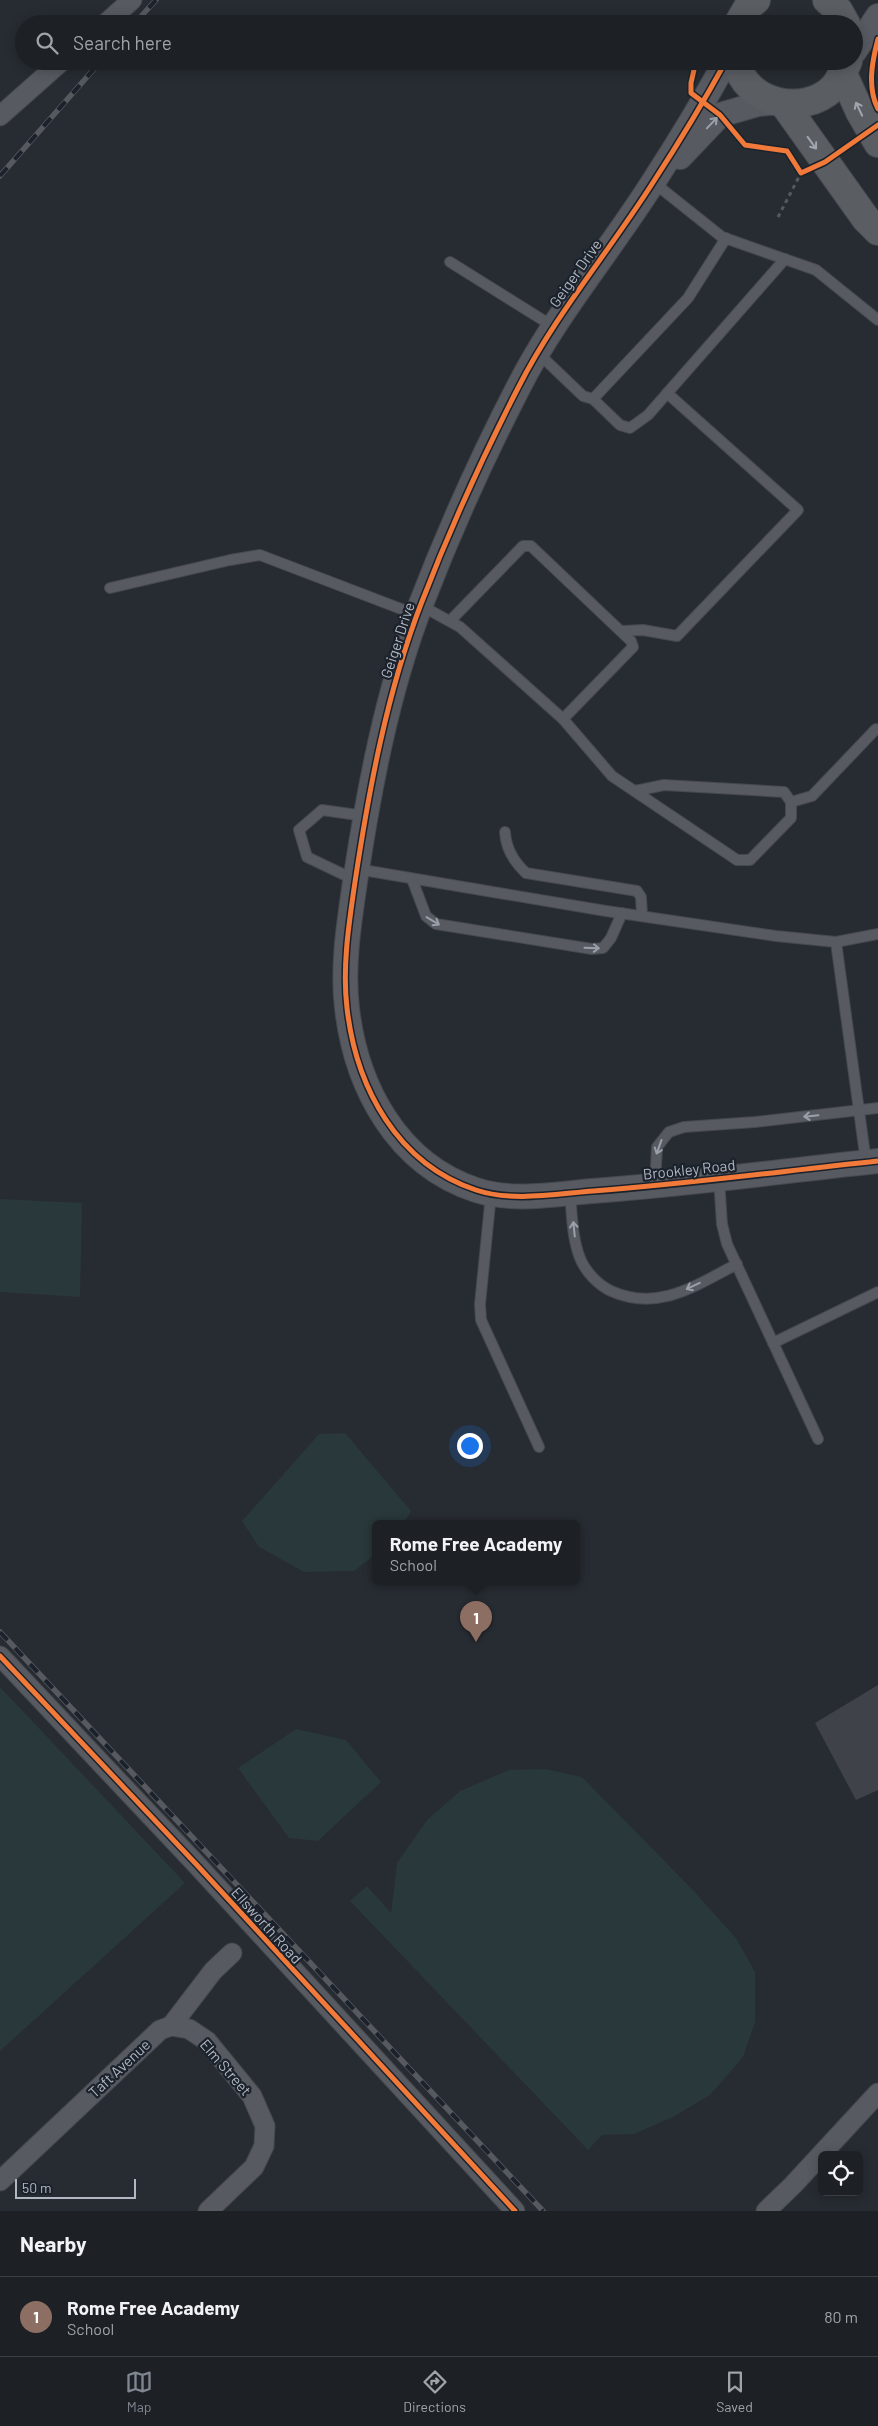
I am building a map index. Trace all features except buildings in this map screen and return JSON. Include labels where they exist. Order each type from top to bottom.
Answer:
[{"type":"main road","points":[[738,15],[756,0]]},
{"type":"main road","points":[[827,0],[841,15]]},
{"type":"main road","points":[[740,70],[746,82],[760,95],[780,103],[801,103],[818,98],[832,88],[844,70]]},
{"type":"main road","points":[[851,70],[860,112],[878,143]]},
{"type":"main road","points":[[780,103],[813,167],[878,231]]},
{"type":"street","points":[[115,15],[132,0]]},
{"type":"street","points":[[863,40],[878,16]]},
{"type":"street","points":[[0,116],[52,70]]},
{"type":"street","name":"Geiger Drive","points":[[497,1195],[454,1182],[420,1160],[398,1139],[374,1103],[354,1046],[347,1009],[345,978],[356,875],[365,816],[395,685],[419,610],[487,450],[519,385],[554,327],[653,182],[721,70]]},
{"type":"street","name":"Geiger Drive","points":[[653,182],[720,116],[758,104],[780,103]]},
{"type":"street","name":"Brookley Road","points":[[497,1195],[534,1196],[570,1193],[872,1161]]},
{"type":"street","name":"Ellsworth Road","points":[[0,1656],[196,1864],[515,2211]]},
{"type":"street","name":"Taft Avenue","points":[[0,2181],[160,2030],[171,2026],[213,1971],[232,1953]]},
{"type":"street","name":"Elm Street","points":[[171,2026],[189,2029],[207,2041],[252,2096],[265,2126],[264,2146],[254,2167],[208,2211]]},
{"type":"street","points":[[766,2211],[793,2186],[878,2093]]},
{"type":"lane","points":[[653,182],[726,238],[816,270],[878,320]]},
{"type":"lane","points":[[593,399],[688,298],[726,238]]},
{"type":"lane","points":[[538,354],[583,396],[593,399],[620,424],[630,428],[648,415],[785,259]]},
{"type":"lane","points":[[450,262],[554,327]]},
{"type":"lane","points":[[622,631],[643,630],[677,636],[798,510],[667,393]]},
{"type":"lane","points":[[450,621],[523,546],[531,546],[622,631],[631,641],[633,647],[563,719]]},
{"type":"lane","points":[[110,588],[230,560],[260,555],[450,621],[460,627],[563,719],[612,776],[737,860],[750,860],[791,818],[791,802],[784,792],[664,786],[635,791]]},
{"type":"lane","points":[[791,802],[812,796],[876,729]]},
{"type":"lane","points":[[365,816],[322,810],[299,830],[307,857],[356,875],[412,879],[776,936],[836,942],[878,934]]},
{"type":"lane","points":[[505,832],[506,846],[526,873],[637,891],[641,897],[642,915]]},
{"type":"lane","points":[[412,879],[426,916],[436,924],[592,949],[603,948],[611,938],[622,912]]},
{"type":"lane","points":[[836,942],[859,1111],[872,1161]]},
{"type":"lane","points":[[656,1185],[657,1147],[669,1132],[684,1127],[755,1122],[878,1108]]},
{"type":"lane","points":[[719,1178],[722,1224],[727,1244],[818,1439]]},
{"type":"lane","points":[[570,1193],[576,1245],[581,1260],[592,1277],[625,1297],[648,1300],[668,1297],[737,1264]]},
{"type":"lane","points":[[497,1195],[480,1304],[481,1320],[539,1447]]},
{"type":"lane","points":[[773,1343],[878,1292]]},
{"type":"path","points":[[796,166],[813,167]]},
{"type":"path","points":[[778,217],[813,167]]},
{"type":"shaded area","points":[[0,1199],[82,1203],[80,1297],[0,1292]]},
{"type":"shaded area","points":[[345,1433],[411,1511],[406,1520],[372,1520],[372,1557],[354,1571],[304,1572],[259,1547],[242,1521],[319,1434]]},
{"type":"shaded area","points":[[0,1687],[185,1883],[0,2051]]},
{"type":"shaded area","points":[[296,1729],[346,1740],[381,1782],[318,1841],[289,1838],[238,1768]]},
{"type":"shaded area","points":[[545,1769],[582,1777],[690,1887],[736,1938],[755,1972],[755,2022],[743,2057],[710,2095],[673,2117],[634,2134],[602,2135],[588,2150],[350,1901],[367,1886],[391,1913],[397,1863],[427,1820],[460,1791],[509,1770]]},
{"type":"railway","points":[[142,15],[156,0]]},
{"type":"railway","points":[[0,176],[93,70]]},
{"type":"railway","points":[[0,1632],[543,2211]]},
{"type":"cycle path","points":[[878,39],[872,65],[873,92],[878,109]]},
{"type":"cycle path","points":[[694,70],[691,93],[720,115],[745,145],[787,151],[801,173],[825,162],[878,125]]},
{"type":"cycle path","points":[[721,70],[662,169],[548,335],[533,361],[479,468],[421,604],[398,671],[373,776],[360,847],[349,929],[345,977],[347,1008],[360,1066],[371,1093],[385,1119],[403,1142],[424,1162],[448,1178],[476,1190],[504,1196],[549,1195],[664,1185],[878,1161]]},
{"type":"cycle path","points":[[0,1656],[196,1864],[515,2211]]},
{"type":"place","name":"Rome Free Academy","points":[[476,1642]]}]
